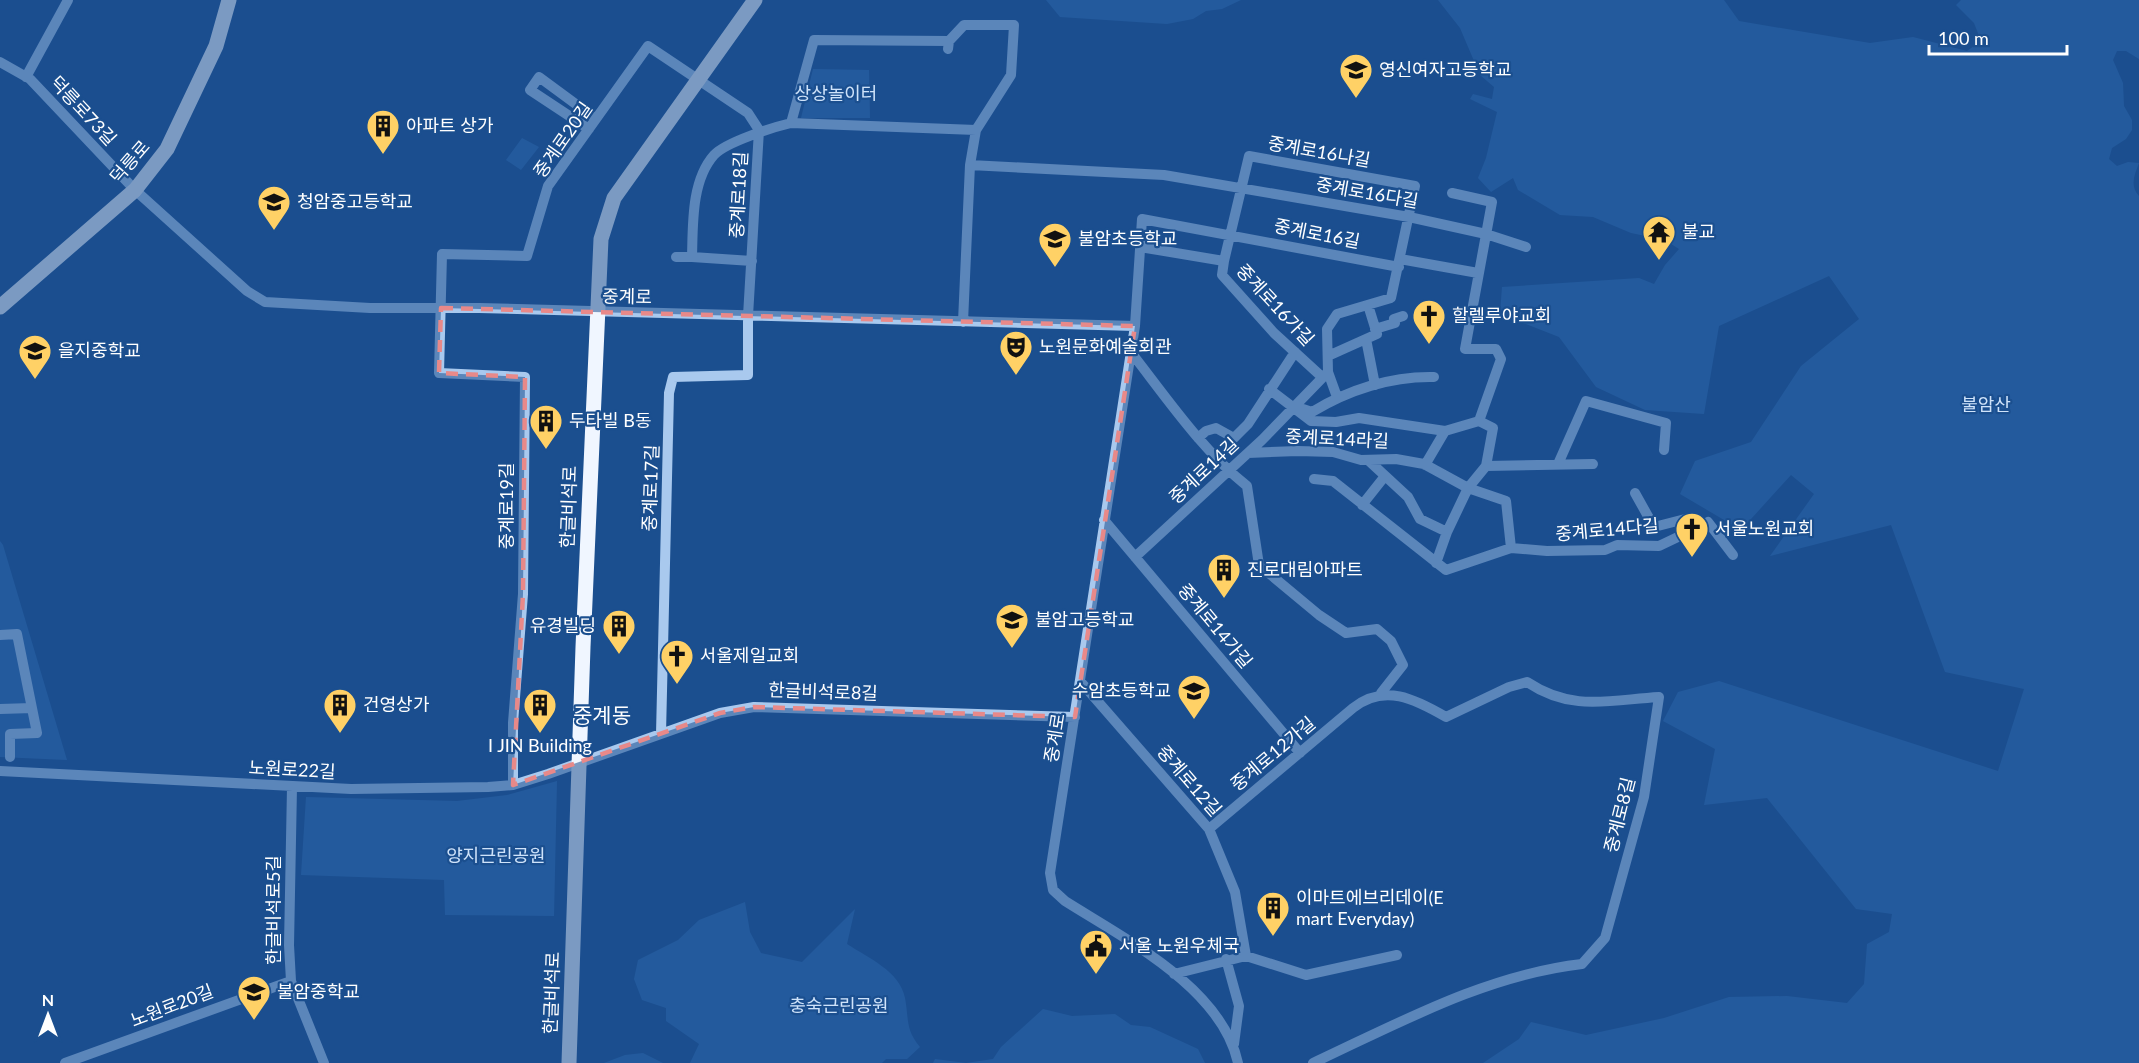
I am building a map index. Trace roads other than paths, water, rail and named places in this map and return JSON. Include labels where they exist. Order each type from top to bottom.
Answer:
[{"type":"main road","name":"덕릉로","points":[[0,307],[135,190],[167,149],[216,46],[230,0]]},
{"type":"main road","name":"한글비석로","points":[[569,1063],[601,239],[611,205],[755,0]]},
{"type":"street","points":[[26,77],[68,0]]},
{"type":"street","points":[[791,123],[814,40],[949,45],[964,25],[1014,25],[1011,75],[976,130],[970,165],[963,321]]},
{"type":"street","name":"중계로20길","points":[[441,308],[442,254],[527,256],[548,186],[648,46],[697,81]]},
{"type":"street","name":"덕릉로73길","points":[[0,62],[26,77],[135,190]]},
{"type":"street","points":[[589,129],[530,90],[539,77],[596,119]]},
{"type":"street","name":"중계로18길","points":[[697,81],[748,113],[759,130],[748,316]]},
{"type":"street","points":[[759,130],[791,123],[976,130]]},
{"type":"street","name":"중계로18길","points":[[752,261],[692,257],[695,202],[706,170],[715,154],[759,130]]},
{"type":"street","name":"중계로16나길","points":[[1230,234],[1249,156],[1415,186],[1409,217]]},
{"type":"street","points":[[970,165],[1164,175],[1241,187]]},
{"type":"street","name":"중계로16다길","points":[[1241,187],[1409,217],[1486,234],[1526,247]]},
{"type":"street","name":"중계로","points":[[135,190],[167,216],[247,291],[266,302],[370,308],[1135,326],[1050,873],[1053,890],[1065,901],[1156,959],[1174,974],[1228,1032],[1238,1063]]},
{"type":"street","points":[[1452,193],[1492,202],[1465,349],[1496,349],[1501,359],[1479,421]]},
{"type":"street","points":[[1337,397],[1325,375],[1328,356],[1327,329],[1337,314],[1391,298],[1409,217]]},
{"type":"street","name":"중계로16길","points":[[1135,326],[1142,219],[1400,263],[1478,273]]},
{"type":"street","points":[[1224,261],[1230,234]]},
{"type":"street","name":"중계로16가길","points":[[1140,247],[1224,261],[1222,275],[1295,352],[1325,375]]},
{"type":"street","points":[[676,257],[692,257]]},
{"type":"street","points":[[1328,356],[1377,334],[1368,305]]},
{"type":"street","name":"중계로19길","points":[[441,308],[439,373],[525,377],[523,594],[513,723],[513,785]]},
{"type":"street","name":"중계로17길","points":[[661,734],[669,393],[673,377],[748,375],[748,316]]},
{"type":"street","points":[[1375,328],[1395,323],[1394,319],[1403,316]]},
{"type":"street","points":[[1366,339],[1375,385]]},
{"type":"street","points":[[1130,351],[1198,438],[1228,471],[1247,486],[1254,548],[1259,565],[1319,615],[1346,633],[1377,629],[1391,640],[1403,665],[1382,693]]},
{"type":"street","points":[[1198,438],[1206,431],[1216,428],[1234,438],[1248,424],[1295,352]]},
{"type":"street","name":"중계로14길","points":[[1135,557],[1248,453],[1325,375]]},
{"type":"street","points":[[1294,406],[1312,412],[1337,397],[1375,385],[1420,377],[1434,377]]},
{"type":"street","points":[[1269,389],[1311,421],[1336,422],[1359,418],[1445,431],[1479,421],[1493,428],[1486,466],[1468,488],[1447,532],[1436,563],[1333,481],[1314,479]]},
{"type":"street","points":[[1558,464],[1586,401],[1666,423],[1664,450]]},
{"type":"street","points":[[1425,465],[1445,431]]},
{"type":"street","name":"중계로14라길","points":[[1248,453],[1333,452],[1368,460],[1396,459],[1425,465],[1468,488],[1506,501],[1511,548]]},
{"type":"street","points":[[1368,460],[1408,496],[1420,519],[1447,532]]},
{"type":"street","points":[[1486,466],[1593,464]]},
{"type":"street","points":[[1362,505],[1385,476]]},
{"type":"street","name":"중계로14다길","points":[[1635,493],[1654,526],[1689,518],[1703,525]]},
{"type":"street","name":"중계로14가길","points":[[1104,520],[1300,753]]},
{"type":"street","points":[[1703,525],[1708,522],[1734,555]]},
{"type":"street","name":"중계로14다길","points":[[1436,563],[1446,570],[1511,548],[1547,551],[1605,550],[1617,544],[1659,546],[1703,525]]},
{"type":"street","points":[[0,635],[17,634],[38,733],[10,734],[10,757]]},
{"type":"street","name":"중계로12길","points":[[1080,681],[1209,829],[1235,892],[1246,956]]},
{"type":"street","name":"중계로8길","points":[[1313,1063],[1455,997],[1547,968],[1582,964],[1605,938],[1644,797],[1659,697],[1582,703],[1562,700],[1545,694],[1527,682],[1509,687],[1446,717],[1402,697],[1382,693]]},
{"type":"street","name":"중계로12가길","points":[[1209,829],[1357,704],[1375,694],[1382,693]]},
{"type":"street","name":"한글비석로8길","points":[[579,763],[720,713],[754,707],[1075,717]]},
{"type":"street","points":[[0,710],[33,708]]},
{"type":"street","name":"노원로22길","points":[[0,771],[292,787],[437,790],[513,785],[579,763]]},
{"type":"street","name":"한글비석로5길","points":[[292,787],[289,945],[291,981],[324,1063]]},
{"type":"street","points":[[1174,974],[1246,956],[1306,975],[1397,956]]},
{"type":"street","name":"중계로","points":[[1227,959],[1239,1006],[1234,1047]]},
{"type":"street","name":"노원로20길","points":[[64,1063],[291,981]]},
{"type":"place","name":"영신여자고등학교","points":[[1356,99]]},
{"type":"place","name":"아파트 상가","points":[[383,155]]},
{"type":"place","name":"청암중고등학교","points":[[274,231]]},
{"type":"place","name":"불교","points":[[1659,261]]},
{"type":"place","name":"불암초등학교","points":[[1055,268]]},
{"type":"place","name":"할렐루야교회","points":[[1429,345]]},
{"type":"place","name":"노원문화예술회관","points":[[1016,376]]},
{"type":"place","name":"을지중학교","points":[[35,380]]},
{"type":"place","name":"두타빌 B동","points":[[546,450]]},
{"type":"place","name":"서울노원교회","points":[[1692,558]]},
{"type":"place","name":"진로대림아파트","points":[[1224,599]]},
{"type":"place","name":"불암고등학교","points":[[1012,649]]},
{"type":"place","name":"유경빌딩","points":[[619,655]]},
{"type":"place","name":"서울제일교회","points":[[677,685]]},
{"type":"place","name":"수암초등학교","points":[[1194,720]]},
{"type":"place","name":"건영상가","points":[[340,734]]},
{"type":"place","name":"I JIN Building","points":[[540,734]]},
{"type":"place","name":"이마트에브리데이(E mart Everyday)","points":[[1273,937]]},
{"type":"place","name":"서울 노원우체국","points":[[1096,975]]},
{"type":"place","name":"불암중학교","points":[[254,1021]]},
{"type":"district","name":"중계동","points":[[602,716]]},
{"type":"park label","name":"상상놀이터","points":[[836,94]]},
{"type":"park label","name":"불암산","points":[[1986,405]]},
{"type":"park label","name":"양지근린공원","points":[[496,856]]},
{"type":"park label","name":"충숙근린공원","points":[[839,1006]]}]
